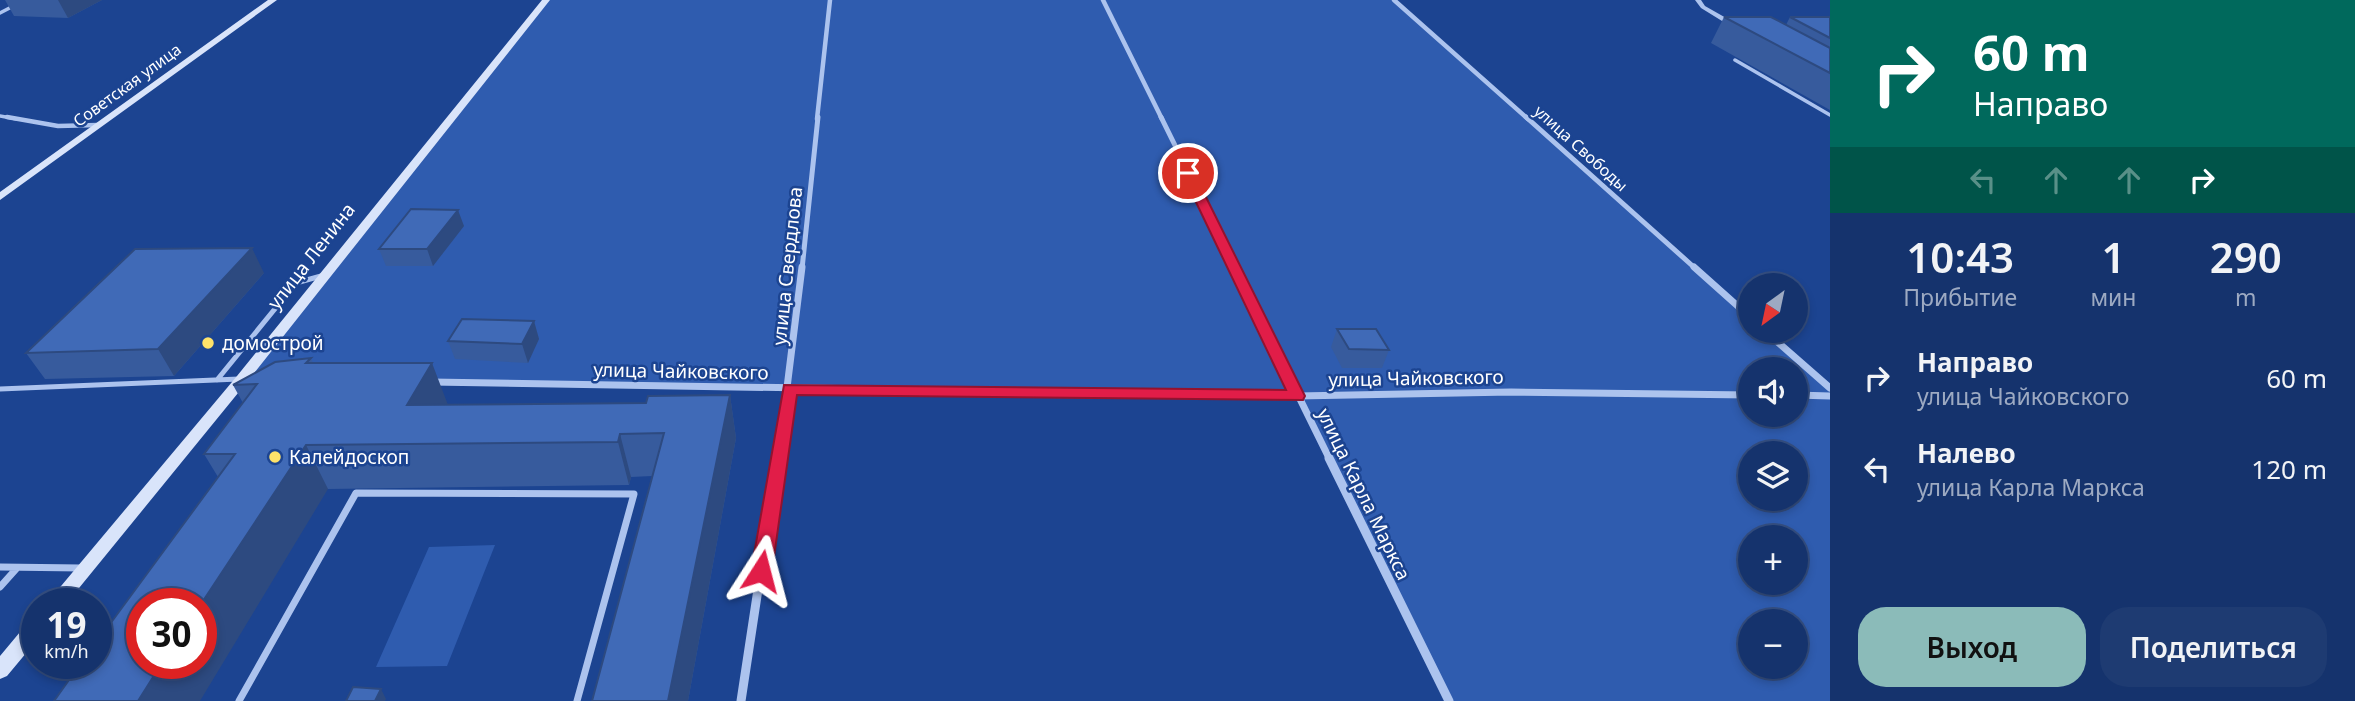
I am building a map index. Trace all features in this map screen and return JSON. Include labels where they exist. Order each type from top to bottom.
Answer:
[{"type":"main road","name":"Советская улица","points":[[0,197],[273,0]]},
{"type":"main road","name":"улица Ленина","points":[[68,588],[249,379],[324,275],[546,0]]},
{"type":"main road","points":[[0,670],[21,645]]},
{"type":"street","name":"улица Свердлова","points":[[741,701],[789,389],[830,0]]},
{"type":"street","name":"улица Карла Маркса","points":[[1103,0],[1449,701]]},
{"type":"street","name":"улица Свободы","points":[[1394,0],[1738,306]]},
{"type":"street","points":[[1698,0],[1703,7],[1749,33]]},
{"type":"street","points":[[1779,343],[1830,388]]},
{"type":"street","name":"улица Чайковского","points":[[420,382],[1297,396],[1511,392],[1738,395]]},
{"type":"street","points":[[1808,396],[1830,396]]},
{"type":"lane","points":[[0,13],[25,0]]},
{"type":"lane","points":[[1735,60],[1830,115]]},
{"type":"lane","points":[[0,116],[58,126],[98,125]]},
{"type":"lane","points":[[217,380],[296,283],[324,275]]},
{"type":"lane","points":[[0,389],[249,379]]},
{"type":"lane","points":[[239,701],[356,493],[634,494],[577,701]]},
{"type":"lane","points":[[0,567],[84,568]]},
{"type":"lane","points":[[0,587],[17,568]]},
{"type":"shaded area","points":[[548,0],[1394,0],[1738,306],[1738,343],[1779,343],[1795,357],[1738,357],[1738,427],[1808,427],[1808,369],[1830,388],[1830,701],[1449,701],[1297,396],[242,379]]},
{"type":"shaded area","points":[[495,545],[447,666],[376,667],[429,547]]},
{"type":"building","points":[[1724,17],[1771,17],[1830,48],[1830,73]]},
{"type":"building","points":[[1790,17],[1830,17],[1830,38]]},
{"type":"building","points":[[411,209],[458,210],[427,249],[379,249]]},
{"type":"building","points":[[252,248],[158,349],[26,353],[135,249]]},
{"type":"building","points":[[462,319],[534,321],[522,344],[448,341]]},
{"type":"building","points":[[1337,329],[1376,329],[1389,350],[1349,349]]},
{"type":"building","points":[[311,358],[306,363],[432,363],[407,405],[646,403],[648,396],[730,395],[668,701],[592,701],[664,433],[620,434],[618,442],[306,445],[212,588],[136,588],[235,454],[204,454],[257,384],[233,385],[275,362]]},
{"type":"building","points":[[126,602],[126,679],[152,679],[138,701],[54,701],[70,679],[112,679],[112,621]]},
{"type":"building","points":[[353,687],[381,689],[375,701],[346,701]]},
{"type":"place","name":"домострой","points":[[208,343]]},
{"type":"place","name":"Калейдоскоп","points":[[275,457]]},
{"type":"route","points":[[761,571],[789,389],[1297,396],[1188,173]]}]
